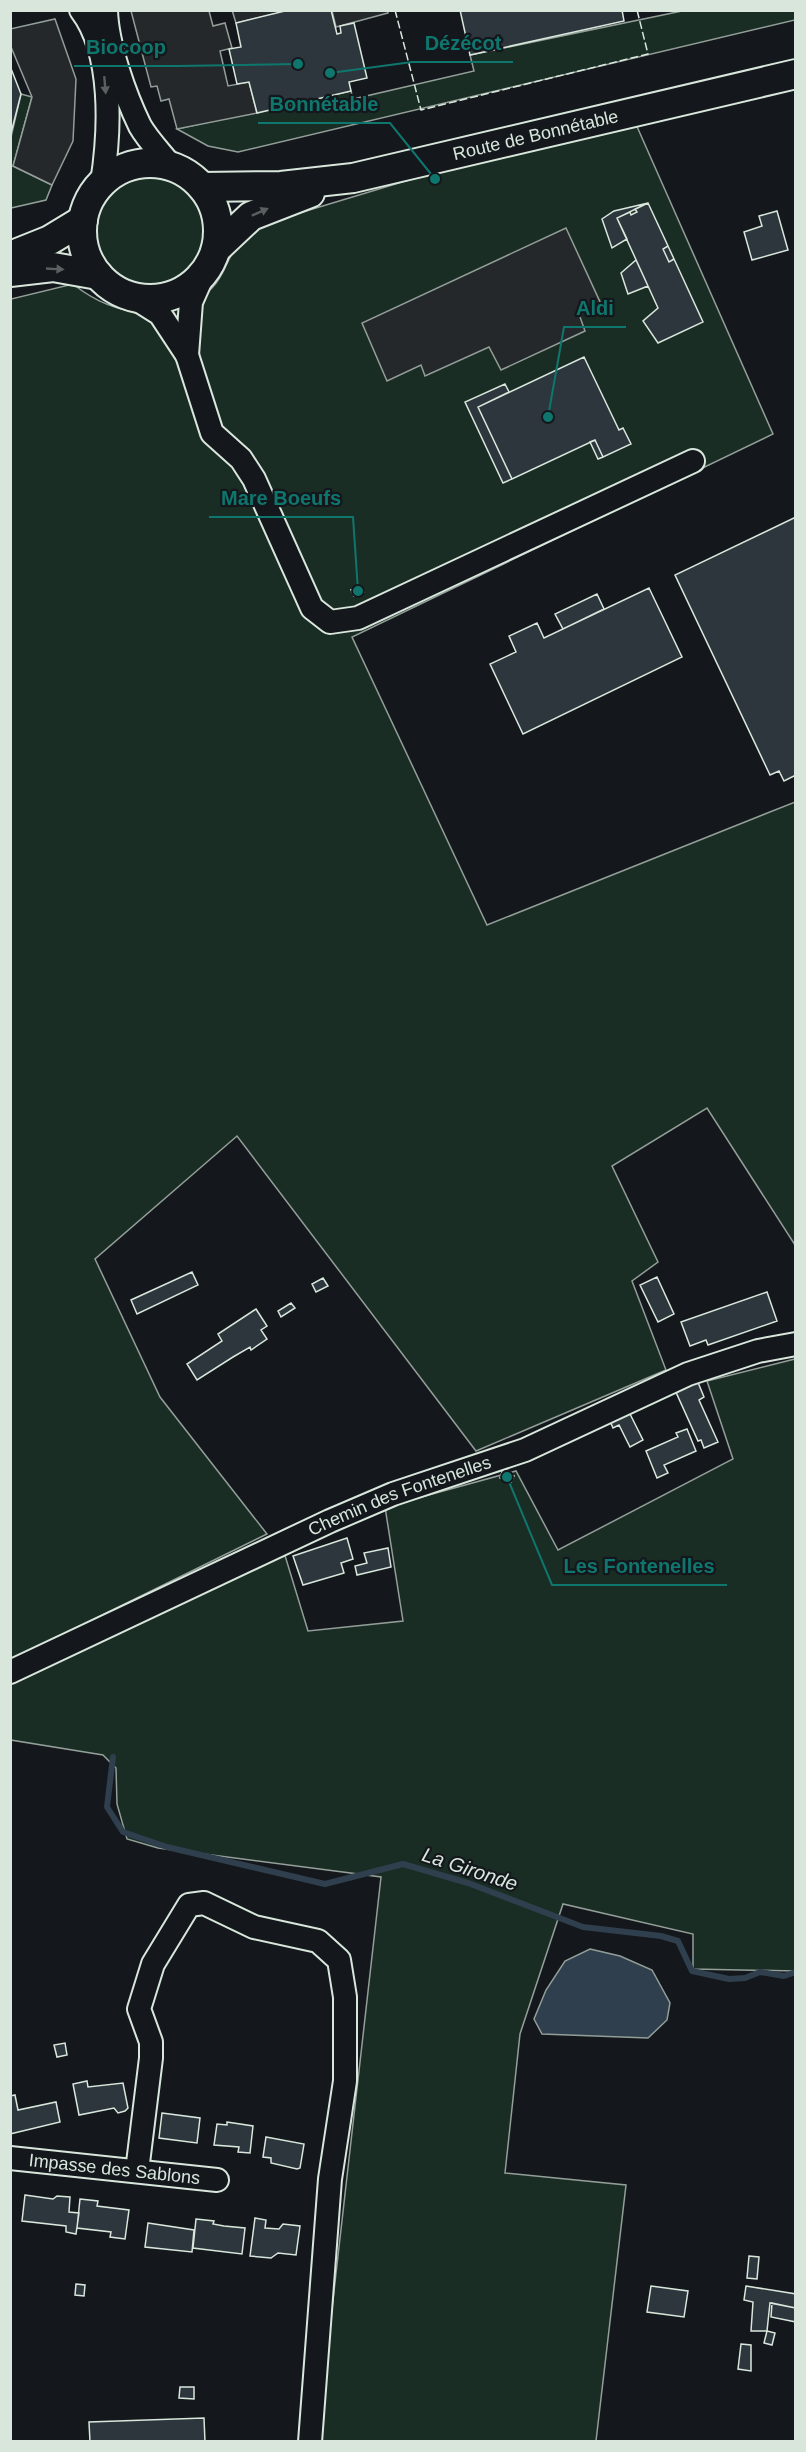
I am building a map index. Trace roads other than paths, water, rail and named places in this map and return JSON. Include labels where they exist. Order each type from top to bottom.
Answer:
[{"type":"main road","name":"Route de Bonnétable","points":[[202,187],[281,186],[353,178],[795,74]]},
{"type":"main road","points":[[216,249],[217,218],[211,201],[202,187],[185,173],[171,166],[151,163],[133,165],[113,174],[92,196],[83,220],[84,247],[98,275],[113,288],[133,297],[150,299],[168,297],[187,288],[202,275],[216,249],[251,216],[353,178]]},
{"type":"main road","points":[[10,256],[50,240],[83,220]]},
{"type":"main road","points":[[10,272],[53,267],[98,275]]},
{"type":"street","points":[[81,10],[96,37],[104,79],[108,133],[102,183]]},
{"type":"street","points":[[106,10],[110,37],[123,82],[141,127],[171,166]]},
{"type":"street","points":[[187,355],[191,302],[202,275]]},
{"type":"street","points":[[133,297],[160,314],[187,355],[212,433],[241,459],[254,479],[312,608],[330,622],[358,618],[693,460]]},
{"type":"street","name":"Chemin des Fontenelles","points":[[10,1672],[330,1521],[393,1494],[525,1450],[688,1374],[758,1351],[795,1344]]},
{"type":"street","points":[[136,2171],[151,2058],[151,2042],[139,2009],[153,1964],[189,1905],[204,1903],[254,1927],[318,1941],[339,1960],[345,1997],[345,2072],[330,2179],[310,2442]]},
{"type":"street","name":"Impasse des Sablons","points":[[10,2158],[217,2180]]},
{"type":"water","points":[[590,1949],[620,1956],[652,1970],[670,2003],[667,2020],[648,2038],[542,2034],[534,2019],[546,1990],[565,1961]]},
{"type":"waterway","name":"La Gironde","points":[[113,1757],[107,1807],[123,1832],[167,1847],[325,1884],[403,1864],[468,1883],[583,1927],[661,1936],[678,1941],[692,1971],[729,1979],[745,1978],[760,1972],[784,1976],[796,1972]]},
{"type":"place","name":"Biocoop","points":[[298,64]]},
{"type":"place","name":"Dézécot","points":[[330,73]]},
{"type":"place","name":"Bonnétable","points":[[435,179]]},
{"type":"place","name":"Aldi","points":[[548,417]]},
{"type":"place","name":"Mare Boeufs","points":[[358,591]]},
{"type":"place","name":"Les Fontenelles","points":[[507,1477]]}]
